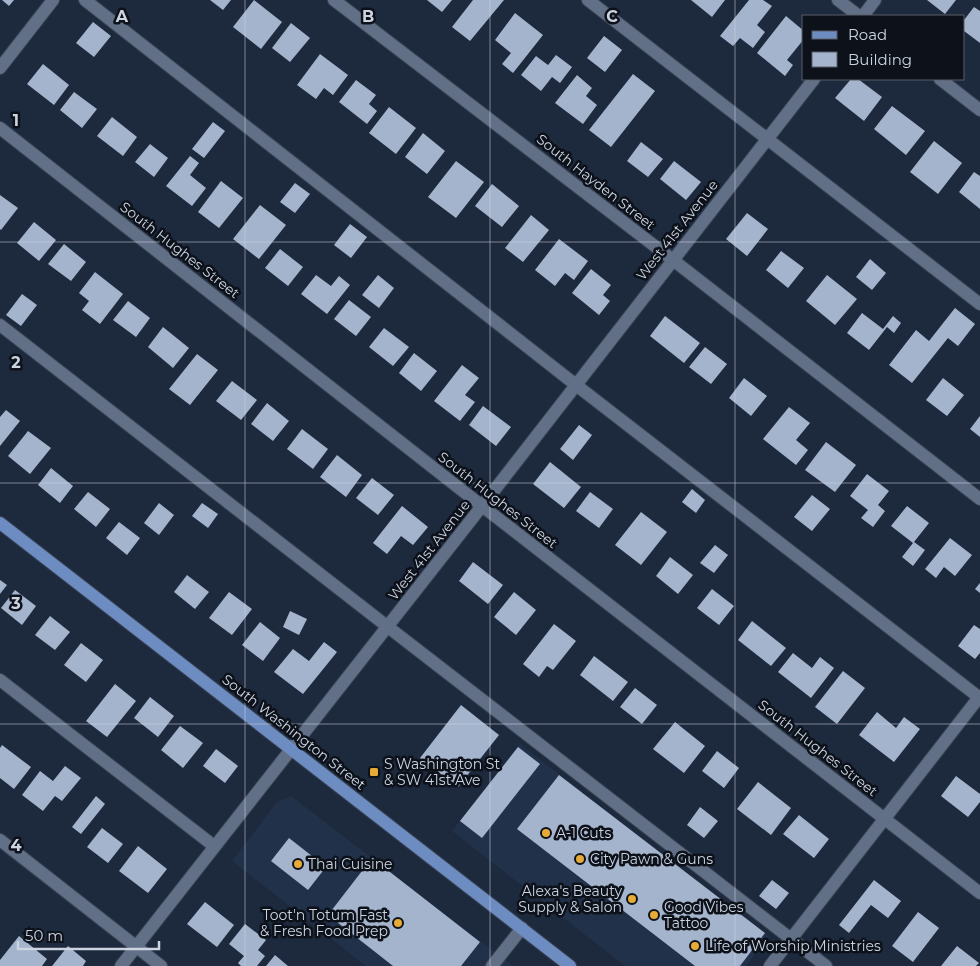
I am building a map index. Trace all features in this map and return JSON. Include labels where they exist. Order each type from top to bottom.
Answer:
[{"type":"main road","name":"South Washington Street","points":[[0,523],[570,966]]},
{"type":"street","points":[[0,68],[53,0]]},
{"type":"street","points":[[85,0],[576,385],[980,697],[770,966]]},
{"type":"street","name":"South Hayden Street","points":[[334,0],[980,499]]},
{"type":"street","points":[[588,0],[980,304]]},
{"type":"street","points":[[838,0],[860,15]]},
{"type":"street","points":[[862,15],[875,0]]},
{"type":"street","name":"West 41st Avenue","points":[[121,966],[388,627],[813,80]]},
{"type":"street","points":[[941,80],[980,110]]},
{"type":"street","name":"South Hughes Street","points":[[0,128],[980,893]]},
{"type":"street","points":[[0,325],[826,966]]},
{"type":"street","points":[[0,680],[214,846]]},
{"type":"street","points":[[0,840],[161,966]]},
{"type":"street","points":[[492,966],[522,928]]},
{"type":"shaded area","points":[[520,744],[769,936],[746,966],[625,966],[452,831]]},
{"type":"shaded area","points":[[291,796],[513,966],[366,966],[232,861],[277,802]]},
{"type":"building","points":[[2,0],[14,0],[9,6]]},
{"type":"building","points":[[210,0],[231,0],[223,10]]},
{"type":"building","points":[[254,0],[282,22],[261,49],[233,27]]},
{"type":"building","points":[[427,0],[452,0],[442,12]]},
{"type":"building","points":[[473,0],[504,0],[470,41],[452,27]]},
{"type":"building","points":[[691,0],[725,0],[712,17]]},
{"type":"building","points":[[749,0],[763,0],[772,6],[757,25],[765,32],[753,48],[740,38],[733,46],[720,36]]},
{"type":"building","points":[[927,0],[956,0],[945,14]]},
{"type":"building","points":[[974,7],[980,11],[980,43],[965,32],[965,19]]},
{"type":"building","points":[[515,13],[543,35],[513,73],[502,64],[511,53],[495,40]]},
{"type":"building","points":[[786,16],[802,29],[802,41],[787,60],[793,65],[785,76],[757,53]]},
{"type":"building","points":[[93,22],[111,36],[94,57],[76,43]]},
{"type":"building","points":[[291,23],[310,38],[290,62],[272,48]]},
{"type":"building","points":[[604,36],[622,50],[605,72],[587,58]]},
{"type":"building","points":[[320,54],[348,75],[333,95],[324,88],[316,99],[297,85]]},
{"type":"building","points":[[556,55],[572,67],[560,83],[552,77],[541,91],[521,75],[536,56],[548,65]]},
{"type":"building","points":[[43,64],[69,85],[54,105],[27,84]]},
{"type":"building","points":[[633,74],[655,91],[611,147],[589,130]]},
{"type":"building","points":[[577,75],[592,88],[586,96],[597,105],[583,124],[555,103]]},
{"type":"building","points":[[356,80],[376,95],[369,104],[377,111],[367,124],[339,102]]},
{"type":"building","points":[[850,80],[859,80],[882,97],[864,121],[835,98]]},
{"type":"building","points":[[74,92],[97,109],[82,128],[60,110]]},
{"type":"building","points":[[892,106],[925,131],[906,155],[874,129]]},
{"type":"building","points":[[389,107],[416,128],[396,154],[369,133]]},
{"type":"building","points":[[112,117],[137,137],[123,156],[97,136]]},
{"type":"building","points":[[213,122],[225,131],[204,158],[192,149]]},
{"type":"building","points":[[423,133],[445,151],[427,174],[405,157]]},
{"type":"building","points":[[934,141],[962,163],[938,194],[910,172]]},
{"type":"building","points":[[641,142],[663,159],[648,177],[627,161]]},
{"type":"building","points":[[150,144],[168,158],[154,177],[135,162]]},
{"type":"building","points":[[190,156],[199,163],[190,175],[206,188],[192,206],[166,186]]},
{"type":"building","points":[[456,161],[484,182],[456,218],[428,197]]},
{"type":"building","points":[[674,161],[701,182],[686,200],[660,179]]},
{"type":"building","points":[[974,172],[980,176],[980,209],[959,192]]},
{"type":"building","points":[[221,181],[243,198],[219,228],[198,212]]},
{"type":"building","points":[[295,183],[310,194],[295,213],[280,202]]},
{"type":"building","points":[[492,184],[519,206],[502,227],[475,206]]},
{"type":"building","points":[[0,195],[18,208],[1,230],[0,229]]},
{"type":"building","points":[[260,205],[286,225],[259,259],[233,239]]},
{"type":"building","points":[[747,213],[768,229],[747,256],[726,239]]},
{"type":"building","points":[[531,215],[549,230],[523,262],[505,248]]},
{"type":"building","points":[[34,222],[56,240],[39,261],[17,243]]},
{"type":"building","points":[[350,224],[367,237],[351,258],[334,245]]},
{"type":"building","points":[[559,239],[588,261],[574,280],[565,273],[555,286],[535,270]]},
{"type":"building","points":[[64,244],[86,262],[71,281],[48,264]]},
{"type":"building","points":[[280,249],[303,267],[288,286],[265,268]]},
{"type":"building","points":[[781,251],[804,268],[788,288],[766,270]]},
{"type":"building","points":[[870,259],[886,273],[872,290],[856,277]]},
{"type":"building","points":[[591,269],[611,285],[603,295],[610,301],[599,315],[572,293]]},
{"type":"building","points":[[95,272],[123,294],[100,324],[82,310],[89,301],[79,293]]},
{"type":"building","points":[[316,275],[331,286],[339,276],[350,285],[327,314],[301,294]]},
{"type":"building","points":[[378,275],[394,288],[379,308],[362,295]]},
{"type":"building","points":[[827,275],[857,299],[835,325],[806,301]]},
{"type":"building","points":[[22,294],[37,305],[21,326],[6,315]]},
{"type":"building","points":[[349,300],[371,317],[356,336],[334,319]]},
{"type":"building","points":[[128,301],[150,318],[136,337],[113,320]]},
{"type":"building","points":[[955,308],[975,324],[958,346],[948,338],[912,383],[889,365],[916,330],[929,341]]},
{"type":"building","points":[[862,313],[883,329],[893,316],[901,323],[894,333],[887,327],[869,350],[847,333]]},
{"type":"building","points":[[665,316],[700,343],[684,363],[650,336]]},
{"type":"building","points":[[163,327],[189,348],[173,368],[148,347]]},
{"type":"building","points":[[384,328],[409,347],[393,366],[369,347]]},
{"type":"building","points":[[705,347],[727,364],[711,384],[689,367]]},
{"type":"building","points":[[414,353],[437,371],[421,391],[399,373]]},
{"type":"building","points":[[197,354],[218,370],[190,405],[169,389]]},
{"type":"building","points":[[462,365],[479,378],[465,395],[475,402],[460,421],[434,401]]},
{"type":"building","points":[[744,378],[767,396],[751,416],[729,398]]},
{"type":"building","points":[[943,378],[964,395],[947,416],[926,400]]},
{"type":"building","points":[[232,381],[257,400],[241,420],[216,401]]},
{"type":"building","points":[[267,403],[289,421],[273,441],[251,424]]},
{"type":"building","points":[[483,406],[511,427],[496,446],[469,425]]},
{"type":"building","points":[[789,407],[810,423],[796,440],[808,450],[796,465],[763,439]]},
{"type":"building","points":[[6,410],[20,421],[0,446],[0,417]]},
{"type":"building","points":[[980,416],[980,437],[970,429]]},
{"type":"building","points":[[579,425],[592,435],[573,460],[560,449]]},
{"type":"building","points":[[302,429],[328,449],[313,469],[287,449]]},
{"type":"building","points":[[28,431],[51,448],[30,474],[8,456]]},
{"type":"building","points":[[826,442],[856,465],[835,492],[805,470]]},
{"type":"building","points":[[337,455],[362,475],[346,497],[320,477]]},
{"type":"building","points":[[550,462],[581,487],[564,508],[533,484]]},
{"type":"building","points":[[51,468],[73,486],[60,503],[38,485]]},
{"type":"building","points":[[867,474],[889,491],[878,505],[885,511],[873,527],[861,518],[868,510],[850,496]]},
{"type":"building","points":[[372,478],[394,495],[378,515],[356,498]]},
{"type":"building","points":[[692,489],[705,500],[696,513],[682,502]]},
{"type":"building","points":[[88,492],[110,509],[96,527],[74,509]]},
{"type":"building","points":[[590,492],[613,509],[599,528],[576,511]]},
{"type":"building","points":[[812,495],[830,509],[812,531],[794,517]]},
{"type":"building","points":[[159,503],[174,515],[159,535],[144,523]]},
{"type":"building","points":[[202,503],[218,514],[208,528],[192,516]]},
{"type":"building","points":[[402,506],[428,527],[413,545],[401,536],[387,554],[373,543]]},
{"type":"building","points":[[907,506],[929,523],[914,542],[925,550],[913,566],[902,557],[913,543],[891,526]]},
{"type":"building","points":[[641,512],[667,532],[641,565],[615,545]]},
{"type":"building","points":[[119,522],[140,538],[127,555],[106,538]]},
{"type":"building","points":[[950,538],[972,555],[955,576],[944,567],[936,578],[925,569]]},
{"type":"building","points":[[715,545],[728,555],[714,573],[700,563]]},
{"type":"building","points":[[670,557],[693,575],[678,594],[656,576]]},
{"type":"building","points":[[473,562],[503,585],[488,604],[459,581]]},
{"type":"building","points":[[187,575],[209,592],[195,609],[174,592]]},
{"type":"building","points":[[0,580],[7,585],[0,594]]},
{"type":"building","points":[[980,583],[980,593],[975,589]]},
{"type":"building","points":[[712,589],[734,606],[719,625],[697,608]]},
{"type":"building","points":[[15,590],[36,606],[22,625],[1,608]]},
{"type":"building","points":[[229,592],[252,609],[232,635],[209,618]]},
{"type":"building","points":[[514,592],[536,610],[516,635],[494,617]]},
{"type":"building","points":[[290,611],[307,619],[299,635],[283,627]]},
{"type":"building","points":[[50,616],[70,632],[55,650],[35,635]]},
{"type":"building","points":[[752,621],[786,648],[771,666],[738,640]]},
{"type":"building","points":[[260,622],[280,638],[263,661],[242,645]]},
{"type":"building","points":[[554,624],[576,641],[553,670],[547,666],[539,677],[523,664]]},
{"type":"building","points":[[974,625],[980,629],[980,653],[975,659],[958,646]]},
{"type":"building","points":[[324,642],[337,652],[303,694],[274,672],[293,649],[309,661]]},
{"type":"building","points":[[81,643],[103,660],[86,682],[64,665]]},
{"type":"building","points":[[793,653],[812,668],[820,657],[834,668],[811,698],[778,672]]},
{"type":"building","points":[[594,656],[628,682],[613,701],[580,675]]},
{"type":"building","points":[[843,671],[865,688],[837,724],[815,707]]},
{"type":"building","points":[[115,684],[136,701],[107,737],[86,721]]},
{"type":"building","points":[[635,688],[657,705],[642,724],[620,707]]},
{"type":"building","points":[[150,697],[174,716],[158,737],[134,718]]},
{"type":"building","points":[[461,705],[499,735],[458,787],[420,758]]},
{"type":"building","points":[[877,712],[896,728],[904,717],[920,729],[894,762],[859,735]]},
{"type":"building","points":[[675,722],[705,746],[684,773],[653,749]]},
{"type":"building","points":[[180,726],[203,743],[183,768],[161,750]]},
{"type":"building","points":[[2,745],[31,767],[14,789],[0,778],[0,748]]},
{"type":"building","points":[[518,747],[540,764],[482,838],[460,821]]},
{"type":"building","points":[[216,749],[238,766],[225,783],[203,766]]},
{"type":"building","points":[[717,751],[739,768],[724,788],[702,771]]},
{"type":"building","points":[[65,766],[81,778],[62,801],[55,796],[43,811],[22,795],[40,771],[53,781]]},
{"type":"building","points":[[559,775],[765,933],[740,966],[695,966],[517,829]]},
{"type":"building","points":[[956,776],[980,794],[980,802],[968,817],[941,796]]},
{"type":"building","points":[[758,782],[791,808],[771,835],[737,809]]},
{"type":"building","points":[[96,796],[105,804],[81,834],[72,827]]},
{"type":"building","points":[[700,807],[718,821],[704,838],[687,825]]},
{"type":"building","points":[[799,815],[829,839],[814,858],[783,834]]},
{"type":"building","points":[[102,828],[123,844],[108,863],[87,847]]},
{"type":"building","points":[[289,838],[326,867],[308,890],[271,861]]},
{"type":"building","points":[[138,846],[167,869],[148,893],[119,871]]},
{"type":"building","points":[[372,858],[480,942],[461,966],[393,966],[328,915]]},
{"type":"building","points":[[772,880],[789,893],[776,909],[759,896]]},
{"type":"building","points":[[874,880],[901,901],[888,918],[871,905],[849,933],[839,925]]},
{"type":"building","points":[[205,902],[234,925],[217,947],[187,924]]},
{"type":"building","points":[[918,912],[939,928],[913,962],[892,946]]},
{"type":"building","points":[[245,924],[266,940],[258,950],[265,956],[257,966],[241,966],[238,963],[244,956],[229,944]]},
{"type":"building","points":[[19,936],[47,959],[42,966],[0,966],[0,960]]},
{"type":"building","points":[[68,946],[86,961],[83,966],[52,966]]},
{"type":"building","points":[[957,946],[979,963],[976,966],[941,966]]},
{"type":"building","points":[[275,955],[288,966],[266,966]]},
{"type":"place","name":"S Washington St & SW 41st Ave","points":[[374,772]]},
{"type":"place","name":"A-1 Cuts","points":[[546,833]]},
{"type":"place","name":"City Pawn & Guns","points":[[580,859]]},
{"type":"place","name":"Thai Cuisine","points":[[298,864]]},
{"type":"place","name":"Alexa's Beauty Supply & Salon","points":[[632,899]]},
{"type":"place","name":"Good Vibes Tattoo","points":[[654,915]]},
{"type":"place","name":"Toot'n Totum Fast & Fresh Food Prep","points":[[398,923]]},
{"type":"place","name":"Life of Worship Ministries","points":[[695,946]]}]
